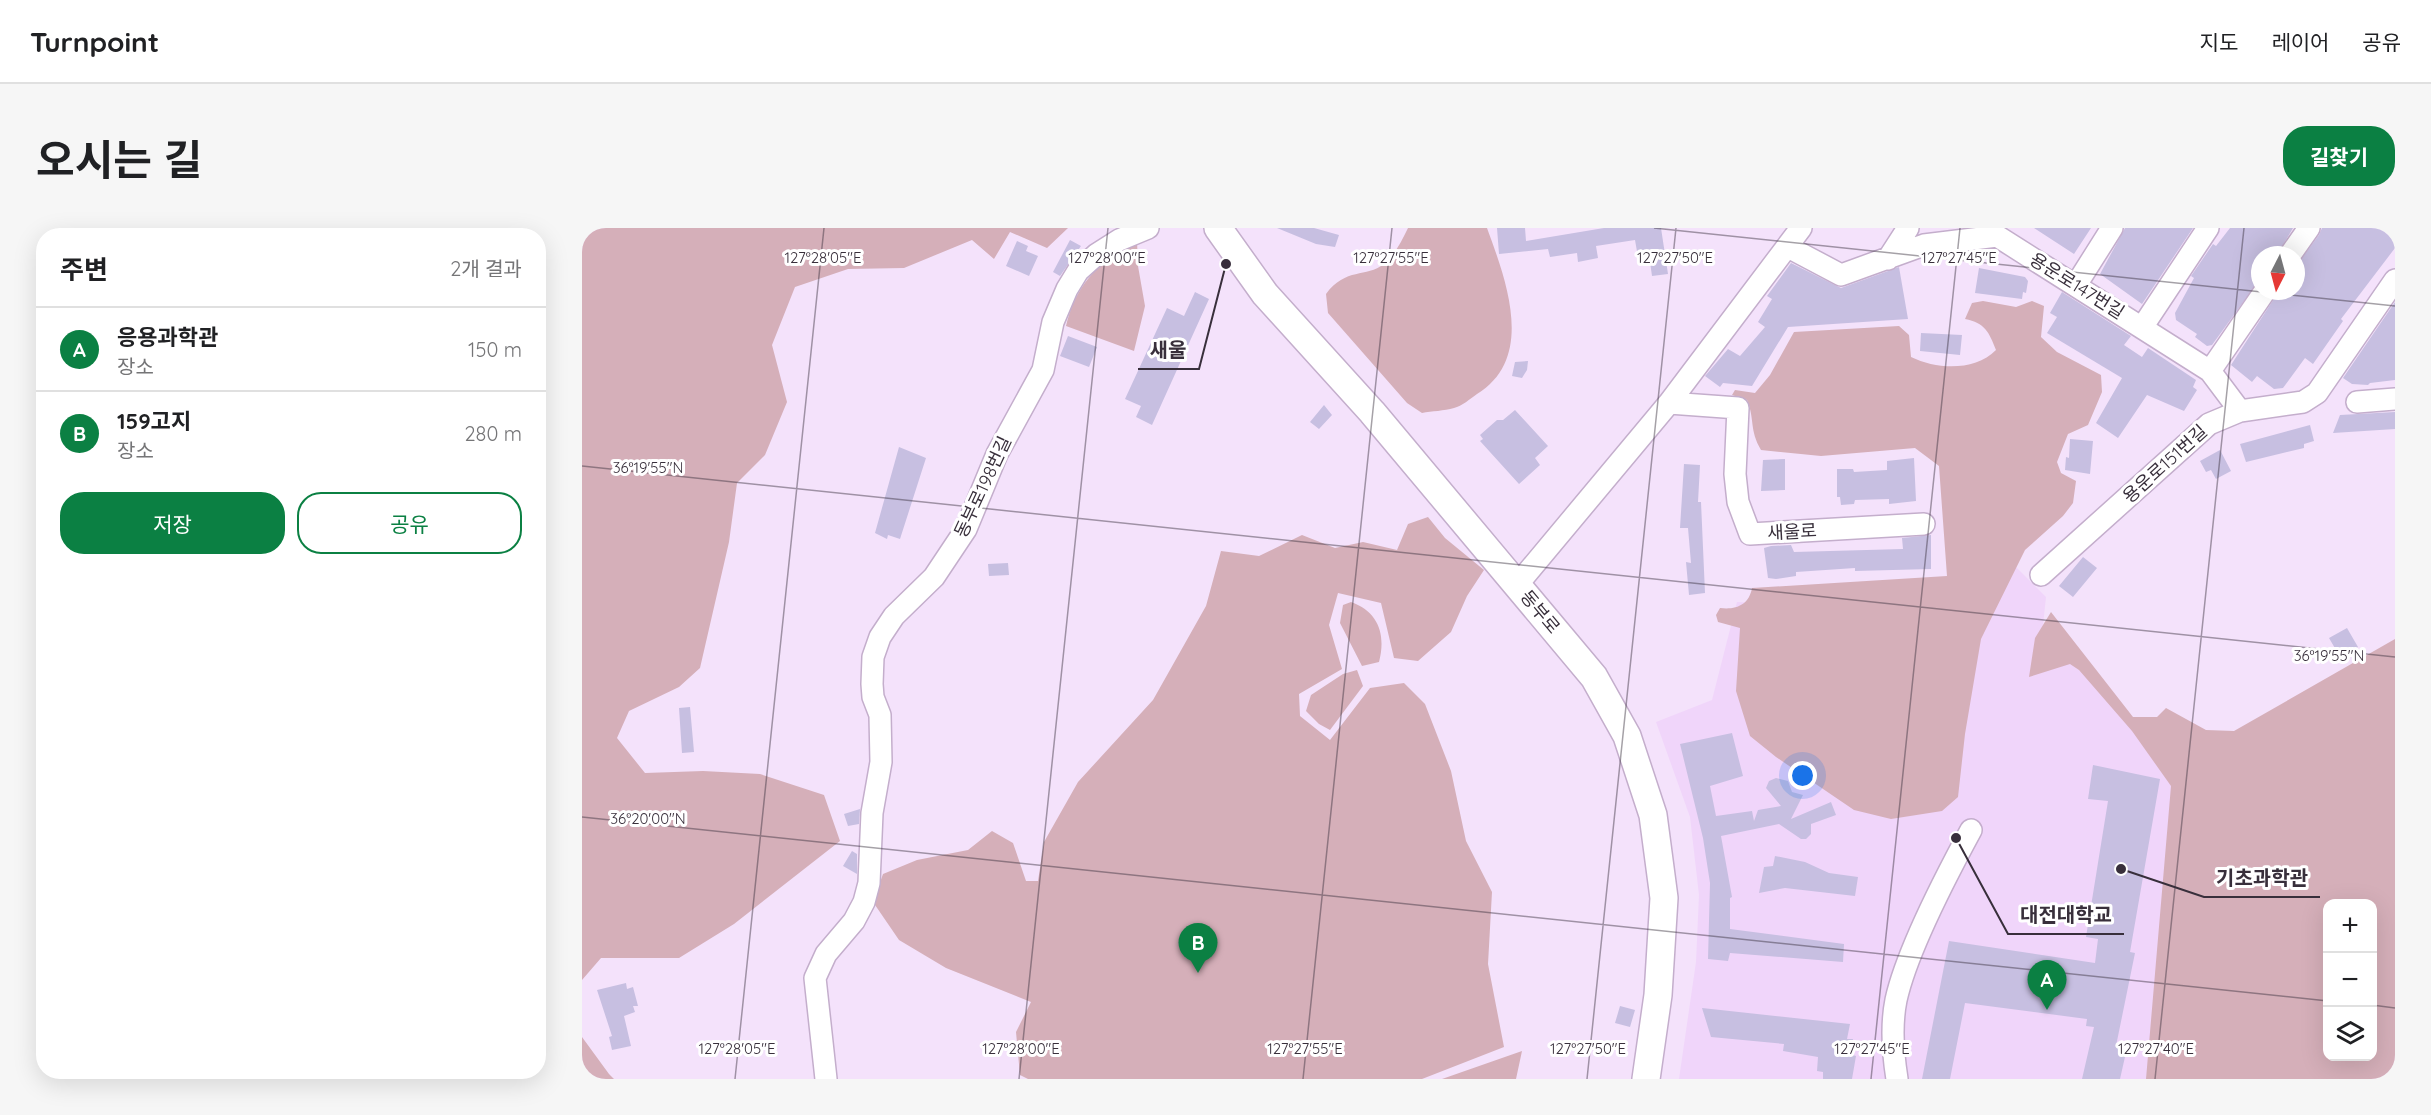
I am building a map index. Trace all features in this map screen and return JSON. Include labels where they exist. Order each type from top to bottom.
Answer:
[{"type":"main road","name":"동부로","points":[[1218,228],[1265,294],[1372,412],[1594,677],[1627,736],[1653,815],[1664,898],[1658,996],[1646,1079]]},
{"type":"street","name":"동부로198번길","points":[[826,1079],[815,978],[826,954],[854,921],[864,902],[869,883],[872,813],[881,762],[880,714],[872,684],[873,657],[880,638],[894,616],[934,577],[966,529],[997,454],[1043,370],[1053,322],[1066,289],[1078,271],[1097,254],[1119,240],[1149,228]]},
{"type":"street","points":[[1517,585],[1669,403],[1801,228]]},
{"type":"street","points":[[1888,259],[1908,228]]},
{"type":"street","points":[[2076,285],[2112,228]]},
{"type":"street","points":[[2143,326],[2208,228]]},
{"type":"street","points":[[2296,246],[2309,228]]},
{"type":"street","name":"용운로147번길","points":[[1788,247],[1841,275],[1924,245],[1999,232],[2076,285],[2210,371],[2241,411]]},
{"type":"street","name":"용운로151번길","points":[[2041,575],[2209,424],[2241,411],[2304,402],[2317,393],[2395,280]]},
{"type":"street","points":[[2210,371],[2259,300]]},
{"type":"street","points":[[2357,402],[2395,399]]},
{"type":"street","name":"새울로","points":[[1669,403],[1738,408],[1737,493],[1750,534],[1924,524]]},
{"type":"street","points":[[1897,1079],[1893,1054],[1896,1001],[1926,924],[1971,830]]},
{"type":"shaded area","points":[[582,228],[1068,228],[1047,248],[1010,232],[994,259],[972,240],[904,268],[848,269],[795,287],[772,345],[787,402],[765,455],[737,483],[729,542],[700,668],[679,687],[629,711],[617,738],[645,773],[703,771],[760,774],[824,795],[840,841],[734,924],[679,958],[601,958],[582,980]]},
{"type":"shaded area","points":[[1408,228],[1487,228],[1508,294],[1511,339],[1506,360],[1495,379],[1466,402],[1450,409],[1422,413],[1407,403],[1328,313],[1326,294],[1333,286],[1348,276],[1370,271],[1384,264],[1395,252]]},
{"type":"shaded area","points":[[1137,241],[1138,266],[1145,306],[1134,351],[1066,326],[1076,298],[1091,275],[1111,257]]},
{"type":"shaded area","points":[[1983,301],[2016,307],[2032,301],[2044,306],[2041,337],[2057,352],[2101,375],[2102,392],[2088,425],[2068,434],[2057,462],[2061,473],[2076,481],[2073,503],[2063,516],[2025,550],[1981,639],[1965,734],[1958,797],[1942,811],[1891,819],[1854,810],[1776,757],[1750,736],[1736,691],[1740,628],[1718,622],[1716,615],[1720,608],[1736,607],[1745,602],[1752,588],[1947,576],[1939,466],[1915,448],[1821,456],[1761,450],[1755,436],[1747,400],[1732,395],[1735,390],[1755,393],[1770,375],[1794,332],[1899,326],[1909,335],[1911,357],[1944,366],[1978,362],[1996,350],[1982,326],[1965,319],[1972,303]]},
{"type":"shaded area","points":[[1428,517],[1445,538],[1484,570],[1467,596],[1451,632],[1418,661],[1394,658],[1381,603],[1338,593],[1329,625],[1342,669],[1299,694],[1300,716],[1330,740],[1370,688],[1404,683],[1425,704],[1451,771],[1466,841],[1492,892],[1488,964],[1504,1047],[1422,1079],[1028,1079],[1020,1075],[1016,1032],[1031,1002],[946,968],[899,940],[873,902],[883,874],[917,860],[968,850],[992,831],[1013,843],[1026,881],[1038,881],[1044,842],[1078,782],[1153,700],[1206,606],[1221,551],[1259,556],[1302,535],[1335,548],[1363,542],[1397,550],[1408,524]]},
{"type":"shaded area","points":[[2013,564],[2046,597],[2043,625],[2144,740],[2235,859],[2325,1065],[2360,1079],[1679,1079],[1696,962],[1699,895],[1690,817],[1656,722],[1712,700],[1737,602],[1915,608]]},
{"type":"shaded area","points":[[1351,602],[1368,612],[1378,626],[1382,643],[1379,662],[1362,666],[1340,623],[1343,605]]},
{"type":"shaded area","points":[[2051,612],[2133,717],[2157,717],[2166,708],[2206,730],[2234,731],[2395,639],[2395,1079],[2146,1079],[2171,786],[2132,731],[2079,670],[2070,664],[2029,677],[2035,638]]},
{"type":"shaded area","points":[[1357,670],[1363,686],[1330,730],[1319,724],[1306,711],[1311,695],[1343,674]]},
{"type":"shaded area","points":[[582,1037],[609,1074],[614,1079],[582,1079]]},
{"type":"shaded area","points":[[1522,1051],[1516,1079],[1442,1079]]},
{"type":"building","points":[[1277,228],[1314,228],[1339,235],[1335,247],[1316,244]]},
{"type":"building","points":[[1497,228],[1525,228],[1526,241],[1604,228],[1661,228],[1668,274],[1652,276],[1650,262],[1639,263],[1635,240],[1596,246],[1598,258],[1578,262],[1577,253],[1550,257],[1548,249],[1499,254]]},
{"type":"building","points":[[2034,228],[2091,228],[2074,254]]},
{"type":"building","points":[[2125,228],[2193,228],[2142,304],[2100,274]]},
{"type":"building","points":[[2230,228],[2293,228],[2282,246],[2251,246],[2251,291],[2212,345],[2207,346],[2195,337],[2197,334],[2176,320],[2175,313],[2194,278],[2191,276],[2213,244],[2216,246]]},
{"type":"building","points":[[2322,228],[2395,228],[2395,248],[2341,319],[2343,321],[2313,364],[2305,358],[2283,388],[2274,389],[2257,376],[2252,382],[2231,365],[2273,300],[2305,300],[2305,254]]},
{"type":"building","points":[[1070,240],[1081,246],[1060,276],[1053,272]]},
{"type":"building","points":[[1017,241],[1028,246],[1026,251],[1038,256],[1029,276],[1006,266]]},
{"type":"building","points":[[1791,263],[1841,288],[1899,267],[1908,319],[1788,327],[1752,386],[1723,383],[1720,387],[1705,376],[1728,349],[1740,356],[1765,327],[1758,322],[1772,299],[1767,296]]},
{"type":"building","points":[[1979,268],[2025,277],[2028,281],[2026,293],[2023,292],[2022,299],[1975,293]]},
{"type":"building","points":[[1195,292],[1209,299],[1152,425],[1136,417],[1141,406],[1125,399],[1167,308],[1184,316]]},
{"type":"building","points":[[2062,292],[2131,336],[2124,345],[2142,357],[2148,348],[2196,380],[2193,387],[2197,390],[2184,411],[2147,395],[2118,438],[2096,423],[2122,378],[2047,333],[2057,317],[2050,313]]},
{"type":"building","points":[[2395,302],[2395,380],[2368,385],[2352,384],[2343,378]]},
{"type":"building","points":[[1921,333],[1962,335],[1960,355],[1920,351]]},
{"type":"building","points":[[1068,336],[1097,347],[1089,367],[1060,356]]},
{"type":"building","points":[[1528,361],[1527,370],[1522,378],[1512,376],[1515,362]]},
{"type":"building","points":[[1324,405],[1332,415],[1319,429],[1310,422]]},
{"type":"building","points":[[1515,410],[1548,446],[1535,458],[1540,465],[1519,484],[1480,441],[1483,439],[1480,435],[1497,420],[1503,420]]},
{"type":"building","points":[[2395,412],[2395,429],[2333,433],[2340,415]]},
{"type":"building","points":[[2310,425],[2314,441],[2304,444],[2304,448],[2246,462],[2240,444]]},
{"type":"building","points":[[2070,439],[2093,441],[2090,474],[2065,470],[2066,457],[2069,458]]},
{"type":"building","points":[[899,447],[926,458],[900,539],[888,535],[887,539],[875,533]]},
{"type":"building","points":[[2220,450],[2231,471],[2216,479],[2211,470],[2206,472],[2200,461]]},
{"type":"building","points":[[1914,458],[1916,501],[1889,504],[1889,499],[1855,500],[1854,504],[1841,505],[1840,497],[1837,497],[1837,469],[1853,469],[1854,472],[1887,470],[1887,461]]},
{"type":"building","points":[[1785,459],[1785,490],[1761,491],[1763,460]]},
{"type":"building","points":[[1684,464],[1700,465],[1698,502],[1701,502],[1705,593],[1689,595],[1686,562],[1691,563],[1688,528],[1680,528]]},
{"type":"building","points":[[1931,535],[1931,569],[1855,571],[1855,568],[1796,572],[1796,576],[1768,578],[1764,548],[1771,546],[1791,545],[1794,552],[1903,549],[1902,538]]},
{"type":"building","points":[[2083,557],[2097,568],[2073,597],[2059,586]]},
{"type":"building","points":[[1008,563],[1009,575],[989,576],[988,564]]},
{"type":"building","points":[[2347,628],[2358,647],[2348,654],[2343,647],[2336,650],[2329,638]]},
{"type":"building","points":[[690,707],[694,752],[682,753],[679,708]]},
{"type":"building","points":[[1732,733],[1743,776],[1710,786],[1716,816],[1752,811],[1754,821],[1758,810],[1781,806],[1766,788],[1769,781],[1776,778],[1788,781],[1792,792],[1803,795],[1791,819],[1831,802],[1836,815],[1811,824],[1811,834],[1806,839],[1801,839],[1779,824],[1721,836],[1732,897],[1730,898],[1730,929],[1844,944],[1843,962],[1730,953],[1728,961],[1708,959],[1710,883],[1703,838],[1680,744]]},
{"type":"building","points":[[2093,765],[2160,779],[2130,952],[2135,953],[2116,1046],[2127,1048],[2120,1079],[2082,1079],[2094,1027],[2086,1026],[2087,1019],[1965,1003],[1950,1079],[1922,1079],[1949,941],[2095,963],[2098,939],[2086,937],[2108,801],[2088,799]]},
{"type":"building","points":[[860,809],[859,824],[848,826],[844,814]]},
{"type":"building","points":[[852,851],[857,854],[857,874],[843,866]]},
{"type":"building","points":[[1775,856],[1805,862],[1829,873],[1858,877],[1855,896],[1785,888],[1759,893],[1764,867],[1773,866]]},
{"type":"building","points":[[626,983],[627,989],[633,987],[638,1006],[633,1006],[635,1012],[624,1016],[631,1046],[612,1050],[609,1037],[612,1036],[597,990]]},
{"type":"building","points":[[1620,1006],[1635,1010],[1630,1027],[1615,1023]]},
{"type":"building","points":[[1702,1008],[1850,1024],[1847,1039],[1853,1039],[1850,1054],[1856,1056],[1852,1079],[1823,1079],[1823,1072],[1817,1071],[1818,1057],[1783,1051],[1784,1044],[1711,1037]]},
{"type":"place","name":"새울","points":[[1226,264]]},
{"type":"place","name":"대전대학교","points":[[1956,838]]},
{"type":"place","name":"기초과학관","points":[[2121,869]]},
{"type":"place","name":"159고지","points":[[1198,973]]},
{"type":"place","name":"응용과학관","points":[[2047,1010]]}]
